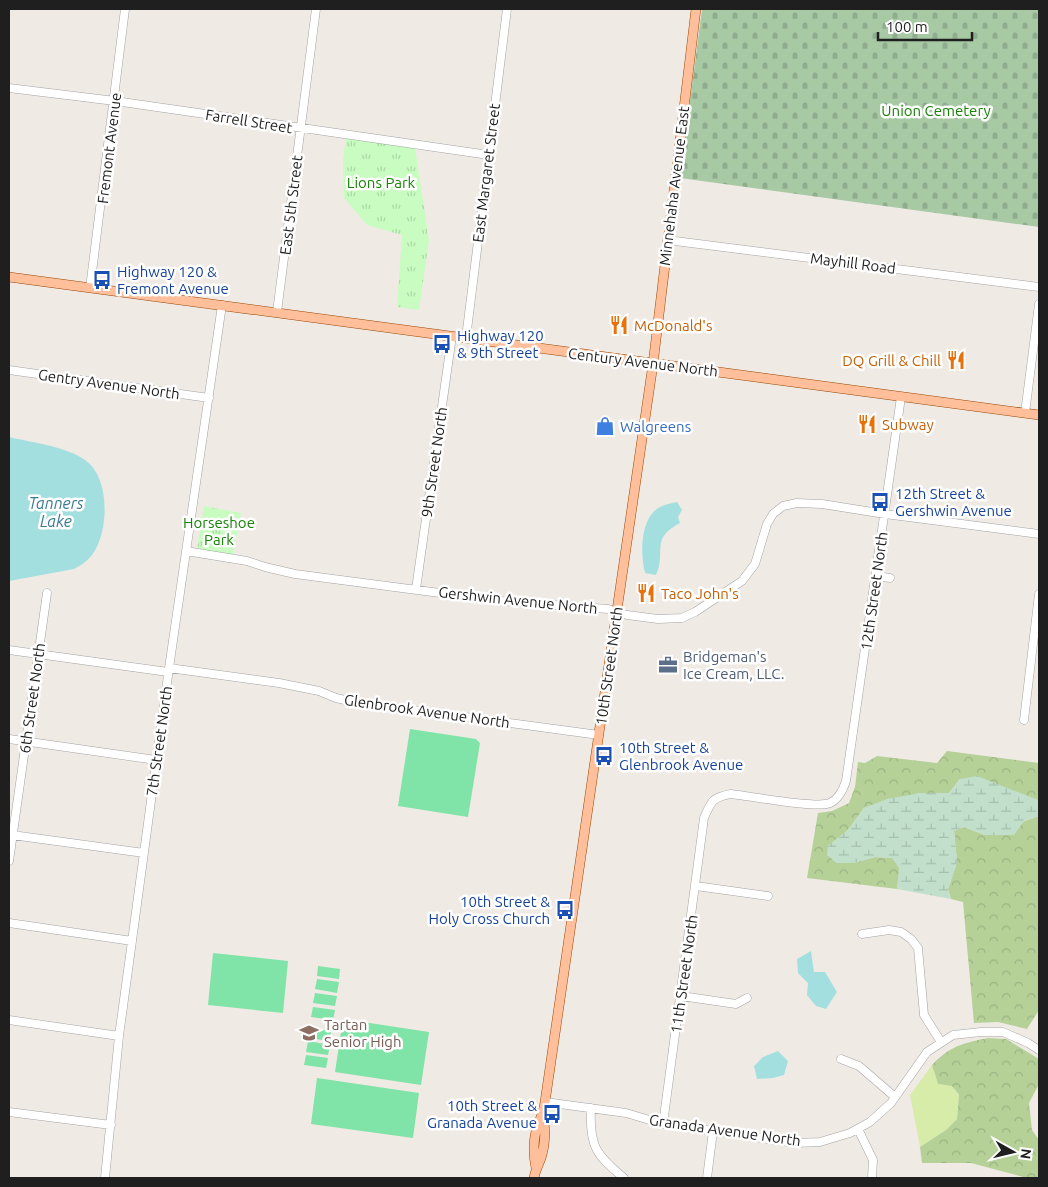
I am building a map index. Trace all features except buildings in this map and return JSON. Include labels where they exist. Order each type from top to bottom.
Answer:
[{"type":"main road","name":"Minnehaha Avenue East","points":[[653,364],[696,9]]},
{"type":"main road","name":"Century Avenue North","points":[[9,277],[1039,415]]},
{"type":"main road","name":"10th Street North","points":[[534,1178],[541,1158],[545,1127],[543,1117],[545,1102],[653,364]]},
{"type":"street","name":"Fremont Avenue","points":[[90,288],[115,101],[125,9]]},
{"type":"street","name":"East 5th Street","points":[[277,312],[316,9]]},
{"type":"street","name":"East Margaret Street","points":[[466,338],[507,9]]},
{"type":"street","name":"Farrell Street","points":[[9,88],[115,101],[488,155]]},
{"type":"street","name":"Mayhill Road","points":[[667,240],[1039,287]]},
{"type":"street","points":[[1026,413],[1039,304]]},
{"type":"street","name":"7th Street North","points":[[105,1178],[119,1036],[168,670],[222,305]]},
{"type":"street","name":"9th Street North","points":[[416,589],[452,336]]},
{"type":"street","name":"Gentry Avenue North","points":[[9,370],[209,398]]},
{"type":"street","name":"12th Street North","points":[[844,785],[901,397]]},
{"type":"street","name":"Gershwin Avenue North","points":[[186,551],[247,561],[295,574],[502,601],[608,609],[658,619],[682,618],[695,612],[742,581],[755,564],[767,524],[773,514],[784,506],[797,503],[822,504],[885,514]]},
{"type":"street","points":[[885,514],[1039,534]]},
{"type":"street","points":[[876,576],[890,578]]},
{"type":"street","name":"6th Street North","points":[[9,861],[47,593]]},
{"type":"street","points":[[1024,720],[1039,594]]},
{"type":"street","name":"Glenbrook Avenue North","points":[[9,650],[279,683],[318,691],[354,702],[599,735]]},
{"type":"street","points":[[9,739],[156,760]]},
{"type":"street","name":"11th Street North","points":[[663,1124],[703,825],[710,803],[718,796],[731,794],[816,805],[830,803],[841,794],[844,785]]},
{"type":"street","points":[[12,835],[144,853]]},
{"type":"street","points":[[696,886],[768,896]]},
{"type":"street","points":[[9,923],[132,941]]},
{"type":"street","points":[[862,934],[889,930],[901,932],[911,939],[918,948],[924,1015],[941,1042]]},
{"type":"street","points":[[681,996],[736,1004],[747,998]]},
{"type":"street","points":[[9,1020],[119,1036]]},
{"type":"street","name":"Granada Avenue North","points":[[545,1102],[626,1113],[663,1124],[796,1143],[820,1142],[850,1134],[870,1122],[895,1098],[927,1052],[954,1035],[1003,1032],[1028,1042],[1039,1050]]},
{"type":"street","points":[[841,1059],[858,1066],[895,1098]]},
{"type":"street","points":[[591,1108],[590,1130],[594,1146],[604,1161],[624,1178]]},
{"type":"street","points":[[9,1112],[111,1126]]},
{"type":"street","points":[[858,1129],[873,1160],[872,1178]]},
{"type":"street","points":[[707,1178],[713,1131]]},
{"type":"green space","name":"Union Cemetery","points":[[702,9],[1039,9],[1039,227],[680,178]]},
{"type":"green space","name":"Lions Park","points":[[346,138],[415,148],[429,240],[419,310],[397,307],[402,235],[367,225],[344,198],[343,160]]},
{"type":"green space","name":"Horseshoe Park","points":[[204,506],[241,513],[233,555],[197,549]]},
{"type":"green space","points":[[410,729],[476,739],[480,743],[468,817],[398,806]]},
{"type":"green space","points":[[947,751],[1039,763],[1039,801],[1020,794],[960,779],[949,793],[920,793],[864,808],[848,830],[828,846],[853,863],[875,857],[893,858],[900,868],[897,889],[807,878],[818,813],[832,811],[849,803],[855,787],[858,762],[865,763],[877,756],[937,763]]},
{"type":"green space","points":[[977,776],[1038,800],[1039,816],[1024,821],[1014,835],[985,835],[964,827],[954,831],[957,862],[948,889],[951,899],[897,889],[899,868],[892,858],[875,857],[853,863],[836,863],[827,855],[828,846],[848,830],[864,808],[887,799],[920,793],[949,793],[960,779]]},
{"type":"green space","points":[[1039,816],[1039,1010],[1027,1029],[998,1022],[974,1023],[963,902],[951,899],[948,889],[957,862],[954,831],[964,827],[985,835]]},
{"type":"green space","points":[[213,953],[288,961],[283,1013],[208,1005]]},
{"type":"green space","points":[[318,966],[340,969],[339,979],[317,976]]},
{"type":"green space","points":[[317,979],[339,982],[337,993],[315,989]]},
{"type":"green space","points":[[315,993],[337,996],[335,1006],[313,1003]]},
{"type":"green space","points":[[313,1007],[335,1010],[333,1020],[311,1017]]},
{"type":"green space","points":[[343,1019],[429,1032],[421,1085],[335,1072]]},
{"type":"green space","points":[[309,1028],[331,1031],[330,1041],[308,1038]]},
{"type":"green space","points":[[988,1038],[1006,1039],[1039,1059],[1039,1084],[1029,1103],[1032,1130],[1039,1140],[1039,1178],[1027,1178],[971,1163],[922,1163],[920,1147],[946,1130],[957,1119],[959,1095],[952,1086],[938,1084],[932,1065],[945,1053],[957,1046]]},
{"type":"green space","points":[[308,1041],[330,1045],[328,1055],[306,1052]]},
{"type":"green space","points":[[306,1055],[328,1058],[326,1068],[304,1065]]},
{"type":"green space","points":[[932,1065],[938,1084],[952,1086],[959,1096],[957,1119],[946,1130],[920,1147],[910,1095]]},
{"type":"green space","points":[[317,1078],[419,1093],[413,1138],[311,1124]]},
{"type":"water","name":"Tanners Lake","points":[[9,437],[59,448],[78,455],[93,468],[99,478],[105,504],[99,542],[92,555],[74,569],[9,581]]},
{"type":"water","points":[[677,502],[682,510],[678,517],[680,523],[671,529],[662,540],[659,567],[656,575],[645,573],[642,546],[649,518],[662,506]]},
{"type":"water","points":[[811,951],[814,972],[825,972],[837,992],[826,1009],[816,1006],[807,995],[808,983],[798,973],[797,959]]},
{"type":"water","points":[[778,1051],[788,1061],[784,1075],[757,1079],[754,1066],[763,1057]]},
{"type":"place","name":"Highway 120 & Fremont Avenue","points":[[102,280]]},
{"type":"place","name":"McDonald's","points":[[619,325]]},
{"type":"place","name":"Highway 120 & 9th Street","points":[[442,344]]},
{"type":"place","name":"DQ Grill & Chill","points":[[956,360]]},
{"type":"place","name":"Subway","points":[[867,424]]},
{"type":"place","name":"Walgreens","points":[[605,426]]},
{"type":"place","name":"12th Street & Gershwin Avenue","points":[[880,502]]},
{"type":"place","name":"Taco John's","points":[[646,593]]},
{"type":"place","name":"Bridgeman's Ice Cream, LLC.","points":[[668,665]]},
{"type":"place","name":"10th Street & Glenbrook Avenue","points":[[604,756]]},
{"type":"place","name":"10th Street & Holy Cross Church","points":[[565,910]]},
{"type":"place","name":"Tartan Senior High","points":[[309,1033]]},
{"type":"place","name":"10th Street & Granada Avenue","points":[[552,1114]]}]
